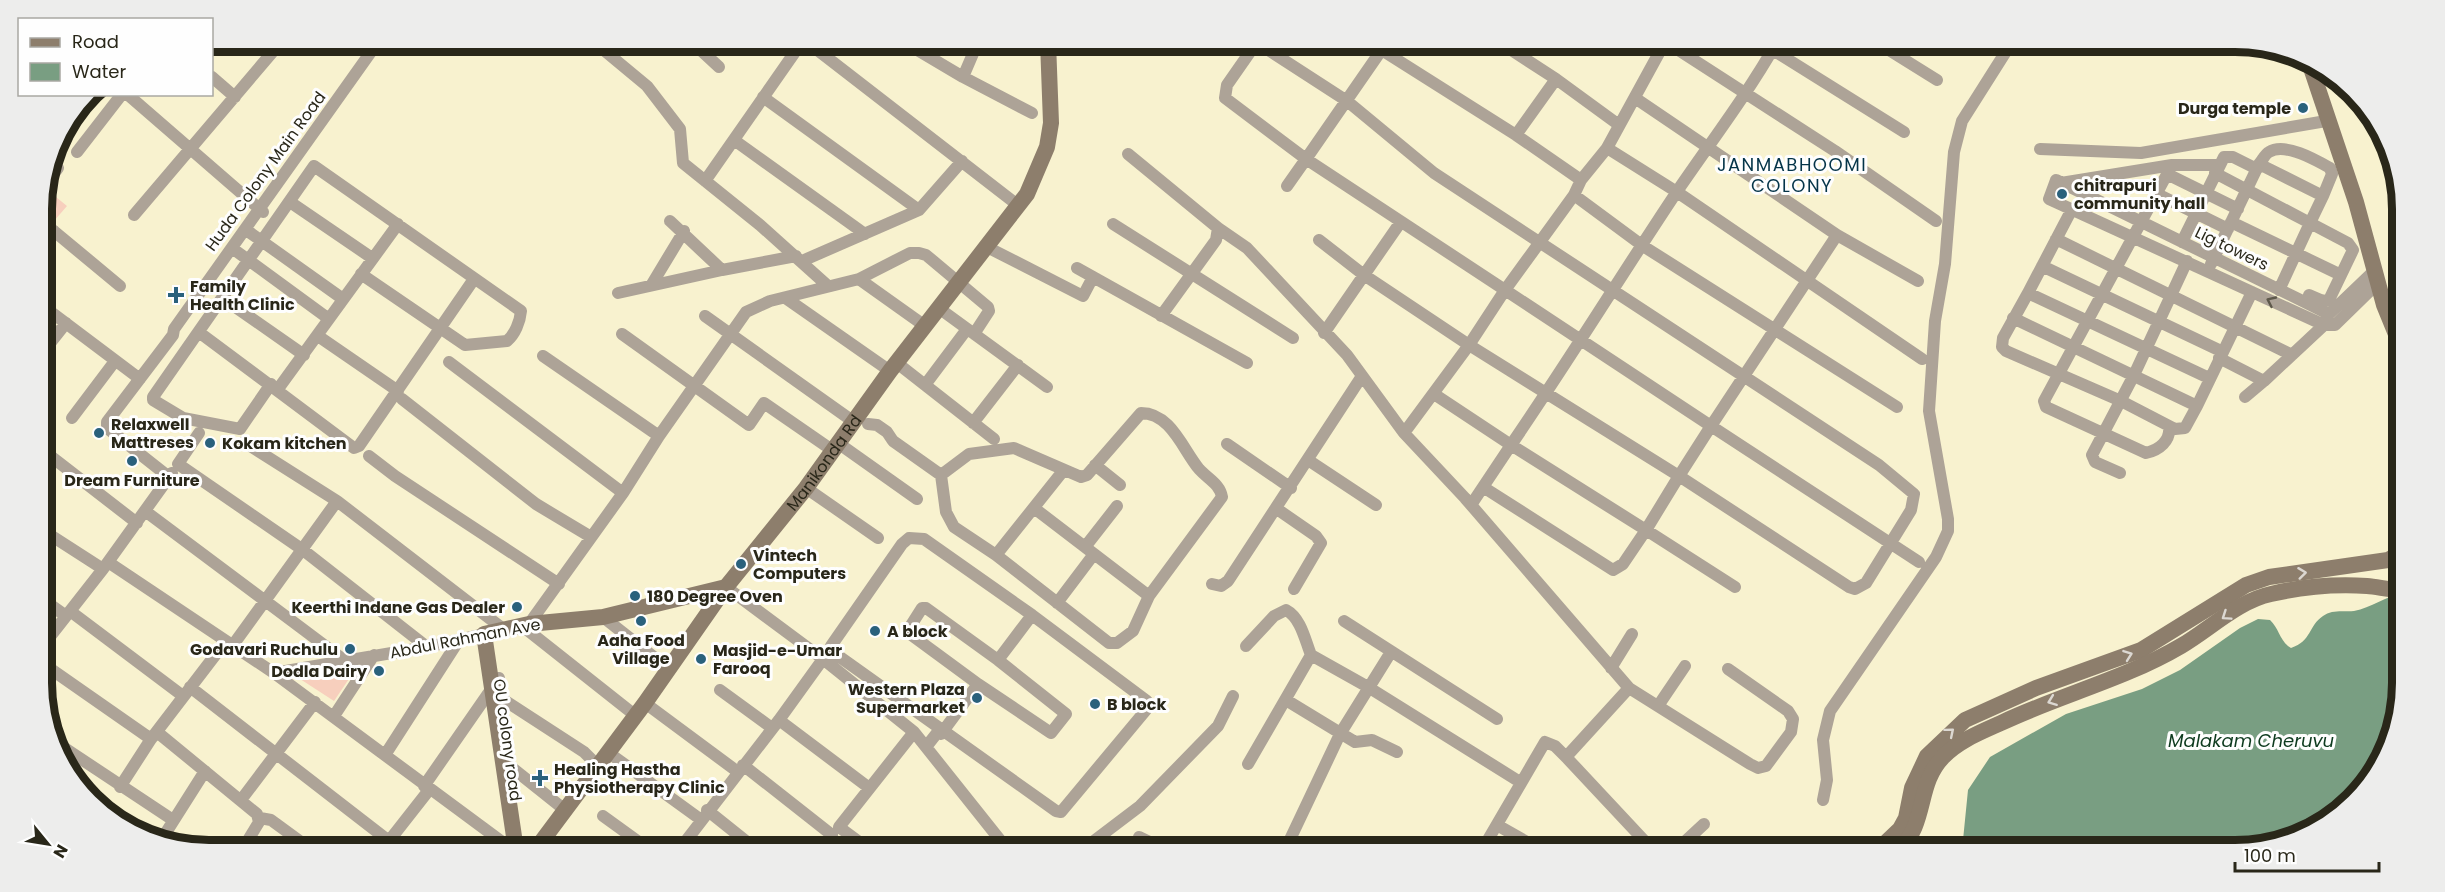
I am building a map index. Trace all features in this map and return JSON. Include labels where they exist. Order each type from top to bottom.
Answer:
[{"type":"street","points":[[134,215],[236,97],[269,52]]},
{"type":"street","name":"Huda Colony Main Road","points":[[169,477],[107,428],[107,422],[175,332],[368,52]]},
{"type":"street","points":[[175,332],[236,251],[260,210],[378,52]]},
{"type":"street","points":[[606,52],[647,86],[680,129],[683,163],[799,259],[828,286]]},
{"type":"street","points":[[703,52],[719,67]]},
{"type":"street","points":[[705,181],[795,52]]},
{"type":"street","points":[[820,52],[1019,206]]},
{"type":"street","points":[[921,52],[1032,113]]},
{"type":"street","points":[[963,77],[974,52]]},
{"type":"street","name":"Manikonda Rd","points":[[534,840],[565,810],[609,753],[726,587],[806,488],[835,447],[860,421],[893,367],[1027,194],[1047,147],[1051,123],[1048,52]]},
{"type":"street","points":[[1250,52],[1227,85],[1226,98],[1306,159],[1400,223],[1582,339],[1919,562]]},
{"type":"street","points":[[1272,52],[1347,101],[1434,173],[1879,465],[1914,494],[1911,510],[1866,583],[1855,589],[1547,392],[1469,345],[1364,275],[1318,240]]},
{"type":"street","points":[[1287,186],[1380,52]]},
{"type":"street","points":[[1393,52],[1581,180]]},
{"type":"street","points":[[1514,52],[1619,125]]},
{"type":"street","points":[[1404,433],[1574,195],[1581,180],[1607,148],[1660,52]]},
{"type":"street","points":[[1681,52],[1835,151],[1936,221]]},
{"type":"street","points":[[1471,505],[1582,339],[1611,290],[1709,149],[1771,52]]},
{"type":"street","points":[[1784,52],[1904,132]]},
{"type":"street","points":[[1892,52],[1937,80]]},
{"type":"street","points":[[1823,800],[1827,780],[1823,740],[1830,711],[1936,557],[1948,531],[1929,411],[1935,321],[1945,264],[1954,152],[1962,121],[2006,52]]},
{"type":"street","points":[[2312,73],[2326,121],[2356,202],[2376,276],[2392,321]]},
{"type":"street","points":[[213,78],[236,97]]},
{"type":"street","points":[[1516,135],[1556,79]]},
{"type":"street","points":[[76,152],[122,96]]},
{"type":"street","points":[[126,96],[260,210]]},
{"type":"street","points":[[764,97],[919,210]]},
{"type":"street","points":[[1635,98],[1837,235],[1918,281]]},
{"type":"street","points":[[2040,149],[2140,153],[2326,121]]},
{"type":"street","points":[[734,140],[865,234]]},
{"type":"street","points":[[1607,148],[1677,192],[1922,359]]},
{"type":"street","points":[[2208,271],[2230,226],[2247,189],[2258,166],[2269,152],[2279,150],[2297,152],[2327,166],[2332,174],[2323,196],[2310,223],[2296,253],[2281,286],[2326,301],[2353,249],[2351,246],[2310,223],[2247,189],[2217,169],[2170,170],[2058,182],[2049,199],[2252,292],[2327,319]]},
{"type":"street","points":[[1128,154],[1247,248],[1324,333],[1357,385],[1471,505],[1629,688],[1750,764],[1758,768],[1766,766],[1773,761],[1791,732],[1793,719],[1788,711],[1728,669]]},
{"type":"street","points":[[2184,239],[2217,169],[2228,156],[2258,166],[2323,196]]},
{"type":"street","points":[[618,293],[722,270],[799,259],[865,234],[919,210],[962,161]]},
{"type":"street","points":[[361,274],[465,345],[507,341],[512,337],[521,312],[398,224],[314,166],[224,299],[153,397],[158,404],[183,418],[240,429],[304,355],[372,258],[398,224]]},
{"type":"street","points":[[2170,170],[2205,194],[2238,209]]},
{"type":"street","points":[[2169,426],[2170,432],[2165,443],[2155,451],[2146,453],[2046,407],[2044,401],[2170,170]]},
{"type":"street","name":"Lig towers","points":[[2058,182],[2144,219],[2281,286],[2327,319]]},
{"type":"street","points":[[2157,194],[2196,214],[2296,253],[2341,275]]},
{"type":"street","points":[[1574,195],[1643,246],[1898,407]]},
{"type":"street","points":[[290,202],[372,258]]},
{"type":"street","points":[[2073,209],[2013,318],[2003,338],[2002,347],[2057,374],[2121,401],[2169,426],[2185,428],[2252,292]]},
{"type":"street","points":[[670,221],[684,231],[722,270]]},
{"type":"street","points":[[1324,333],[1400,223]]},
{"type":"street","points":[[1113,224],[1293,338]]},
{"type":"street","points":[[1161,316],[1222,230]]},
{"type":"street","points":[[54,231],[120,286]]},
{"type":"street","points":[[652,284],[684,231]]},
{"type":"street","points":[[249,232],[343,299]]},
{"type":"street","points":[[1483,487],[1613,570],[1623,564],[1743,376],[1837,235]]},
{"type":"street","points":[[2056,239],[2292,355]]},
{"type":"street","points":[[987,247],[1083,296],[1093,277]]},
{"type":"street","points":[[236,251],[330,319]]},
{"type":"street","points":[[851,840],[740,769],[640,710],[525,625],[559,584],[623,493],[730,332],[746,312],[770,301],[787,299],[859,279],[910,253],[926,255],[988,307],[989,311],[924,385]]},
{"type":"street","points":[[2120,473],[2092,459],[2103,432],[2147,349],[2187,261]]},
{"type":"street","points":[[2042,266],[2159,322],[2265,381]]},
{"type":"street","points":[[1077,268],[1247,363]]},
{"type":"street","points":[[2245,397],[2265,381],[2327,319],[2376,276]]},
{"type":"street","points":[[200,333],[354,448],[359,446],[400,395],[474,279]]},
{"type":"street","points":[[859,279],[926,326]]},
{"type":"street","points":[[2028,293],[2209,378]]},
{"type":"street","points":[[224,299],[304,355]]},
{"type":"street","points":[[787,299],[924,385],[994,439]]},
{"type":"street","points":[[939,309],[1047,387]]},
{"type":"street","points":[[53,313],[140,380]]},
{"type":"street","points":[[705,316],[860,421],[872,432],[883,439],[893,441],[941,475],[949,521],[1109,643],[1117,643],[1132,631],[1149,596],[1222,497],[1221,492],[1200,470],[1174,432],[1149,413],[1141,413],[1135,417],[1095,465],[1080,477],[1014,448],[969,454],[941,475]]},
{"type":"street","points":[[2013,318],[2197,406]]},
{"type":"street","points":[[53,340],[66,323]]},
{"type":"street","points":[[622,334],[749,425],[764,403],[917,498]]},
{"type":"street","points":[[318,336],[400,395],[536,504],[591,537]]},
{"type":"street","points":[[543,356],[659,436]]},
{"type":"street","points":[[72,418],[115,361]]},
{"type":"street","points":[[449,362],[623,493]]},
{"type":"street","points":[[973,423],[1018,365]]},
{"type":"street","points":[[1212,584],[1221,586],[1228,581],[1357,385]]},
{"type":"street","points":[[1434,394],[1735,586]]},
{"type":"street","points":[[52,634],[145,512],[199,433]]},
{"type":"street","points":[[244,442],[337,501],[493,632]]},
{"type":"street","points":[[1227,444],[1291,488]]},
{"type":"street","points":[[369,456],[395,476],[559,584]]},
{"type":"street","points":[[52,458],[136,522]]},
{"type":"street","points":[[1308,460],[1376,505]]},
{"type":"street","points":[[178,464],[303,550],[427,647]]},
{"type":"street","points":[[1095,465],[1120,485]]},
{"type":"street","points":[[996,555],[1063,471]]},
{"type":"street","points":[[806,488],[879,538]]},
{"type":"street","points":[[120,787],[187,691],[264,602],[337,501]]},
{"type":"street","points":[[1057,603],[1117,506]]},
{"type":"street","points":[[1034,508],[1149,596]]},
{"type":"street","points":[[1277,509],[1316,536],[1321,543],[1294,589]]},
{"type":"street","points":[[145,512],[344,660]]},
{"type":"street","points":[[52,536],[106,565],[274,673],[427,788],[508,840]]},
{"type":"street","points":[[909,538],[924,539],[1032,615],[1144,698],[1148,704],[1146,710],[1061,812],[1056,811],[943,732],[837,655],[831,646],[902,544],[909,538]]},
{"type":"street","points":[[2269,586],[2392,558]]},
{"type":"street","points":[[2379,562],[2384,588]]},
{"type":"street","points":[[1903,839],[1912,788],[1927,768],[1944,737],[1965,720],[2036,688],[2141,650],[2246,585],[2312,588],[2366,586],[2392,589]]},
{"type":"street","points":[[726,587],[823,659],[914,732],[1000,840]]},
{"type":"street","name":"Abdul Rahman Ave","points":[[274,673],[427,647],[525,625],[603,617],[726,587]]},
{"type":"street","points":[[52,605],[68,613],[187,691],[275,754],[380,840]]},
{"type":"street","points":[[922,608],[927,608],[998,660],[1066,714],[1051,733],[978,684],[910,634],[908,630],[922,608]]},
{"type":"street","points":[[1246,646],[1274,616],[1286,610],[1293,615],[1301,627],[1311,655],[1368,687],[1520,782]]},
{"type":"street","points":[[998,660],[1032,615]]},
{"type":"street","points":[[603,617],[669,669]]},
{"type":"street","points":[[1344,621],[1497,719]]},
{"type":"street","name":"OU colony road","points":[[493,632],[497,688],[522,840]]},
{"type":"street","points":[[1611,668],[1632,634]]},
{"type":"street","points":[[386,755],[459,640]]},
{"type":"street","points":[[1292,839],[1340,734],[1391,652]]},
{"type":"street","points":[[334,716],[374,655]]},
{"type":"street","points":[[1248,764],[1263,734],[1286,700],[1311,655]]},
{"type":"street","points":[[686,840],[823,659]]},
{"type":"street","points":[[1658,706],[1685,666]]},
{"type":"street","points":[[52,670],[205,771],[260,818],[271,820],[298,840]]},
{"type":"street","points":[[928,750],[937,733],[943,732],[978,684]]},
{"type":"street","points":[[390,840],[497,688],[584,752],[598,766]]},
{"type":"street","name":"OU colony road","points":[[497,688],[522,840]]},
{"type":"street","points":[[1566,757],[1629,688]]},
{"type":"street","points":[[720,690],[776,724],[868,788]]},
{"type":"street","points":[[1096,840],[1140,806],[1218,726],[1233,696]]},
{"type":"street","points":[[1286,700],[1355,742],[1372,740],[1397,752]]},
{"type":"street","points":[[241,800],[315,702]]},
{"type":"street","points":[[829,840],[914,732]]},
{"type":"street","points":[[1488,839],[1545,742],[1555,746],[1643,839]]},
{"type":"street","points":[[609,753],[742,840]]},
{"type":"street","points":[[73,759],[172,819]]},
{"type":"street","points":[[511,766],[565,810]]},
{"type":"street","points":[[165,833],[205,771]]},
{"type":"street","points":[[603,816],[636,840]]},
{"type":"street","points":[[248,840],[260,818]]},
{"type":"street","points":[[1688,839],[1704,824]]},
{"type":"street","points":[[1497,825],[1522,839]]},
{"type":"street","points":[[1895,839],[1905,833]]},
{"type":"street","points":[[1139,837],[1144,840]]},
{"type":"shaded area","points":[[53,195],[67,206],[53,220]]},
{"type":"shaded area","points":[[357,667],[334,701],[297,677]]},
{"type":"water","name":"Malakam Cheruvu","points":[[2391,597],[2391,703],[2384,733],[2376,752],[2360,778],[2331,807],[2314,818],[2286,831],[2245,839],[1963,839],[1968,790],[1990,757],[2066,714],[2142,689],[2180,670],[2240,628],[2258,619],[2270,620],[2284,642],[2291,648],[2303,641],[2318,620],[2327,614],[2354,611]]},
{"type":"place","name":"Durga temple","points":[[2303,108]]},
{"type":"place","name":"chitrapuri community hall","points":[[2062,194]]},
{"type":"place","name":"Family Health Clinic","points":[[176,295]]},
{"type":"place","name":"Relaxwell Mattreses","points":[[99,433]]},
{"type":"place","name":"Kokam kitchen","points":[[210,443]]},
{"type":"place","name":"Dream Furniture","points":[[132,461]]},
{"type":"place","name":"Vintech Computers","points":[[741,564]]},
{"type":"place","name":"180 Degree Oven","points":[[635,596]]},
{"type":"place","name":"Keerthi Indane Gas Dealer","points":[[517,607]]},
{"type":"place","name":"Aaha Food Village","points":[[641,621]]},
{"type":"place","name":"A block","points":[[875,631]]},
{"type":"place","name":"Godavari Ruchulu","points":[[350,649]]},
{"type":"place","name":"Masjid-e-Umar Farooq","points":[[701,659]]},
{"type":"place","name":"Dodla Dairy","points":[[379,671]]},
{"type":"place","name":"Western Plaza Supermarket","points":[[977,698]]},
{"type":"place","name":"B block","points":[[1095,704]]},
{"type":"place","name":"Healing Hastha Physiotherapy Clinic","points":[[540,778]]},
{"type":"district","name":"JANMABHOOMI COLONY","points":[[1792,175]]}]
